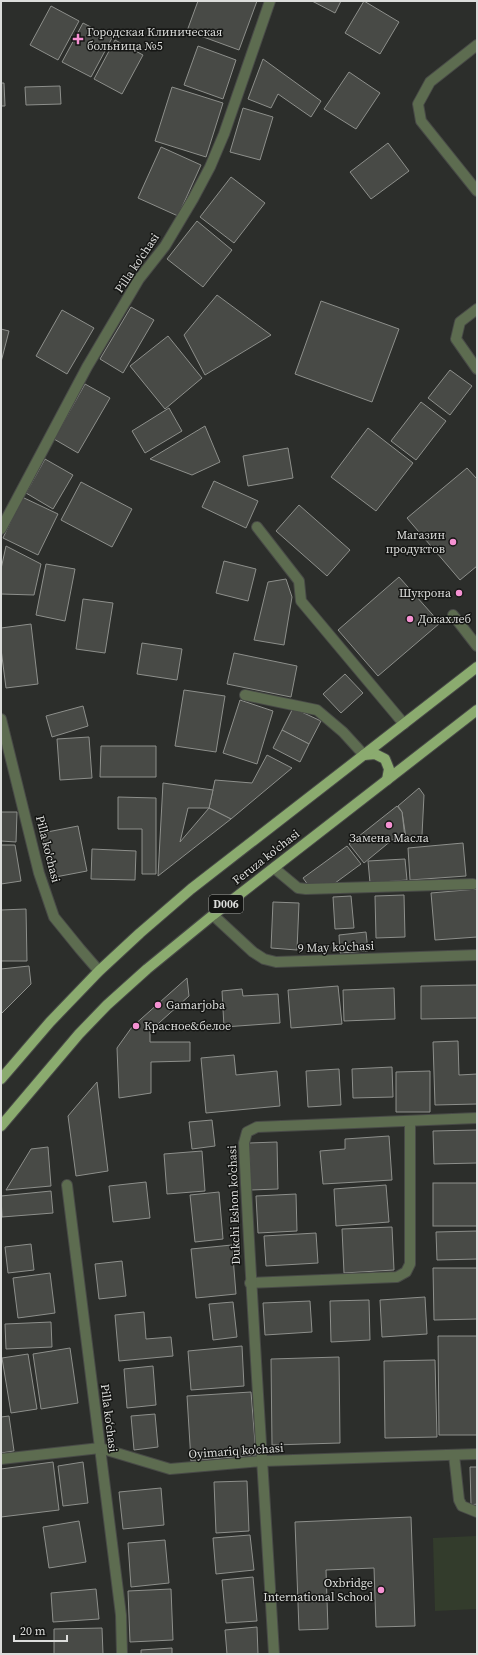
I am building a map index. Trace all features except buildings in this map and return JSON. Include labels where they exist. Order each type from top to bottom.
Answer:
[{"type":"main road","name":"Feruza ko'chasi","points":[[1,1079],[99,970],[140,932],[191,889],[477,667]]},
{"type":"main road","name":"Feruza ko'chasi","points":[[1,1126],[41,1078],[107,1005],[147,969],[213,915],[477,710]]},
{"type":"main road","points":[[364,755],[375,754],[385,759],[389,769],[387,780]]},
{"type":"street","name":"Pilla ko'chasi","points":[[1,529],[87,367],[139,279],[165,246],[210,167],[224,134],[270,1]]},
{"type":"street","points":[[477,45],[430,82],[418,104],[421,121],[477,191]]},
{"type":"street","points":[[477,309],[460,322],[456,339],[477,369]]},
{"type":"street","points":[[257,527],[299,581],[301,601],[404,724]]},
{"type":"street","points":[[453,615],[477,646]]},
{"type":"street","points":[[245,696],[317,710],[343,732],[364,755]]},
{"type":"street","name":"Pilla ko'chasi","points":[[1,719],[39,874],[54,917],[99,970]]},
{"type":"street","points":[[274,868],[298,888],[306,889],[473,884]]},
{"type":"street","name":"9 May ko'chasi","points":[[213,915],[252,952],[264,959],[276,962],[477,955]]},
{"type":"street","name":"Dukchi Eshon ko'chasi","points":[[274,1654],[263,1461],[250,1284],[244,1143],[248,1132],[257,1127],[477,1118]]},
{"type":"street","points":[[250,1284],[397,1277],[406,1272],[410,1264],[410,1121]]},
{"type":"street","name":"Pilla ko‘chasi","points":[[67,1185],[121,1615],[122,1654]]},
{"type":"street","name":"Oyimariq ko'chasi","points":[[1,1459],[100,1448],[170,1469],[263,1461],[477,1454]]},
{"type":"street","points":[[454,1455],[459,1500],[462,1506],[477,1512]]},
{"type":"green space","points":[[476,1536],[477,1609],[435,1611],[433,1538]]},
{"type":"place","name":"Городская Клиническая больница №5","points":[[78,39]]},
{"type":"place","name":"Магазин продуктов","points":[[453,542]]},
{"type":"place","name":"Шукрона","points":[[459,593]]},
{"type":"place","name":"Докахлеб","points":[[410,619]]},
{"type":"place","name":"Замена Масла","points":[[389,825]]},
{"type":"place","name":"Gamarjoba","points":[[158,1005]]},
{"type":"place","name":"Красное&белое","points":[[136,1026]]},
{"type":"place","name":"Oxbridge International School","points":[[381,1590]]}]
